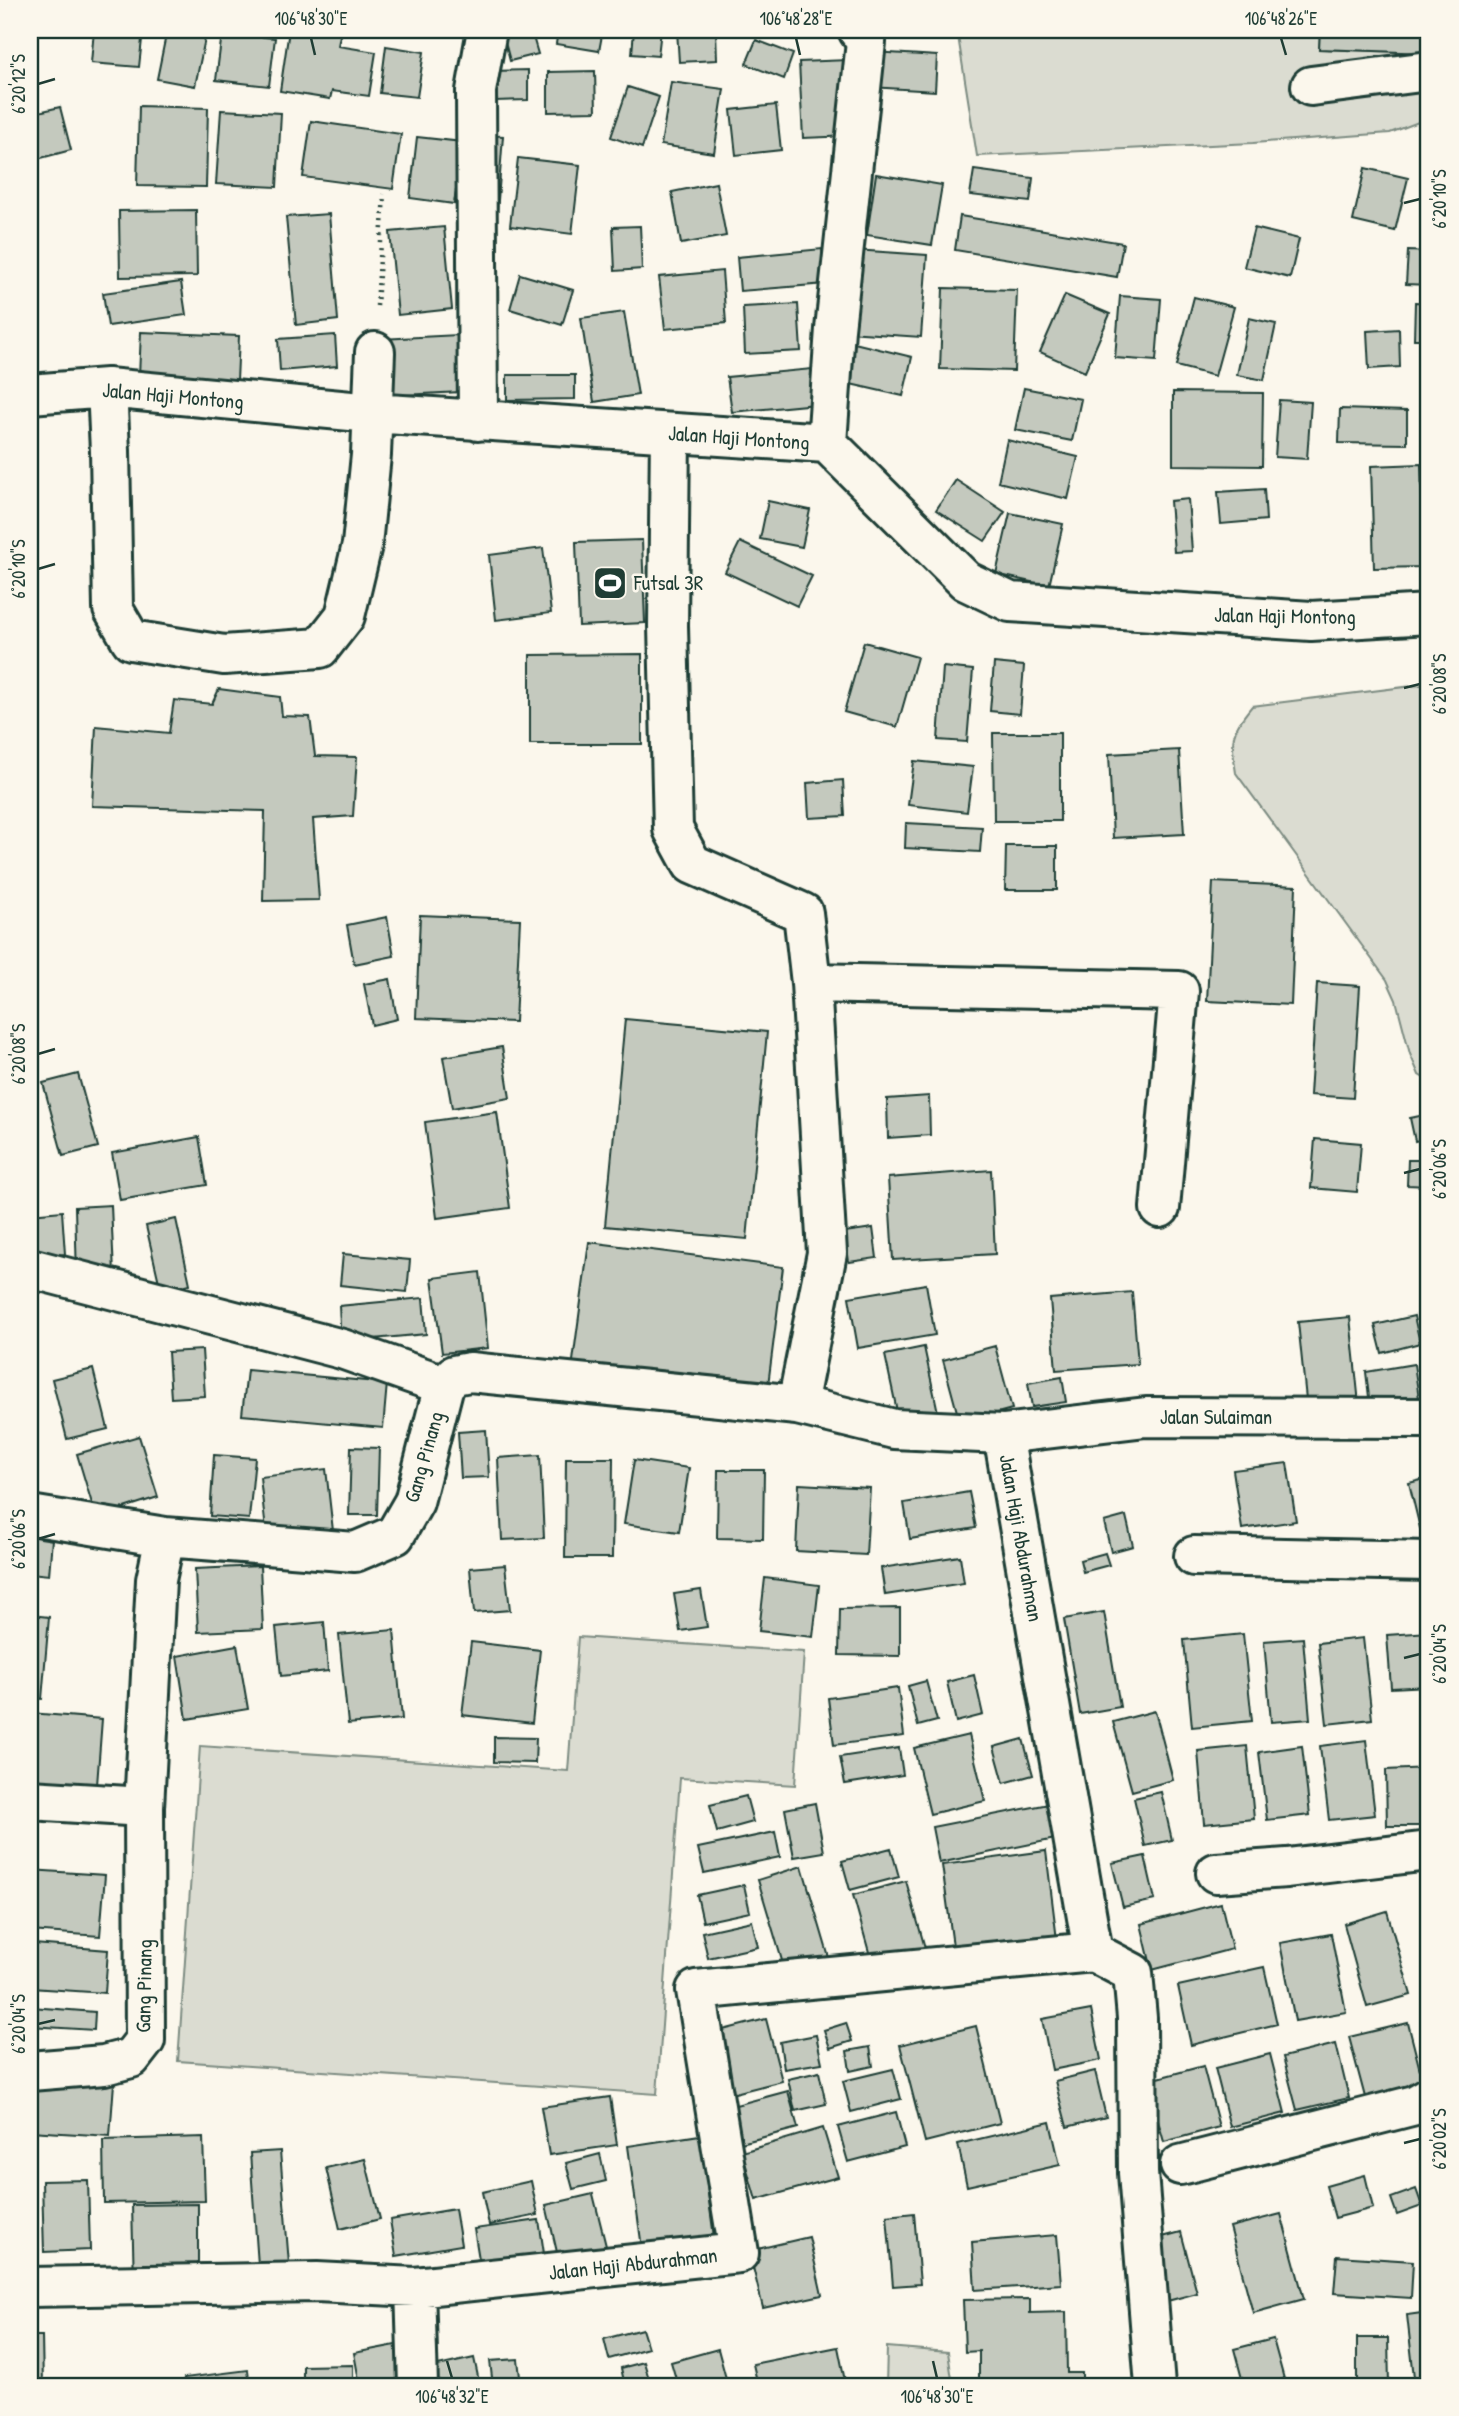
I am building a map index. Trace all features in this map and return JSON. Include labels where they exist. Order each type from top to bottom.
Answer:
[{"type":"street","points":[[478,421],[476,91],[487,30]]},
{"type":"street","points":[[827,443],[835,329],[866,42],[858,30]]},
{"type":"street","points":[[1311,86],[1429,71]]},
{"type":"street","points":[[107,388],[113,609],[131,640],[223,655],[320,648],[345,616],[362,545],[371,455],[375,352]]},
{"type":"street","name":"Jalan Haji Montong","points":[[30,394],[107,388],[372,413],[827,443],[967,582],[1010,602],[1311,621],[1429,614]]},
{"type":"street","points":[[670,433],[668,626],[673,829],[692,864],[803,913],[811,983],[827,1253],[797,1405]]},
{"type":"street","points":[[811,983],[1179,992],[1160,1208]]},
{"type":"street","name":"Gang Pinang","points":[[30,1268],[342,1349],[444,1385],[414,1502],[395,1535],[355,1552],[165,1537],[156,1580],[144,1807],[145,2040],[131,2058],[118,2062],[30,2071]]},
{"type":"street","name":"Jalan Haji Abdurahman","points":[[30,2287],[317,2282],[415,2287],[739,2253],[696,1990],[1093,1952],[1003,1434],[894,1429],[797,1405],[470,1372],[454,1375],[444,1385]]},
{"type":"street","name":"Jalan Sulaiman","points":[[1003,1434],[1146,1417],[1429,1418]]},
{"type":"street","points":[[30,1515],[165,1537]]},
{"type":"street","points":[[1194,1556],[1429,1561]]},
{"type":"street","points":[[30,1800],[144,1807]]},
{"type":"street","points":[[1216,1873],[1287,1868],[1429,1851]]},
{"type":"street","points":[[1093,1952],[1133,1973],[1137,2018],[1138,2172],[1155,2386]]},
{"type":"street","points":[[1180,2165],[1415,2105],[1429,2097]]},
{"type":"street","points":[[415,2287],[418,2386]]},
{"type":"path","points":[[377,300],[384,194]]},
{"type":"shaded area","points":[[957,30],[1320,30],[1319,49],[1429,53],[1429,118],[1390,133],[1253,143],[977,156]]},
{"type":"shaded area","points":[[1429,684],[1429,1081],[1419,1075],[1410,1054],[1396,1000],[1387,980],[1236,773],[1233,744],[1236,730],[1252,706]]},
{"type":"shaded area","points":[[578,1637],[804,1652],[795,1785],[680,1778],[657,2094],[178,2061],[200,1746],[568,1771]]},
{"type":"shaded area","points":[[887,2347],[948,2352],[953,2386],[886,2386]]},
{"type":"building","points":[[94,30],[143,30],[139,67],[91,63]]},
{"type":"building","points":[[167,30],[206,34],[195,86],[157,79]]},
{"type":"building","points":[[289,30],[341,30],[338,46],[376,52],[369,96],[332,91],[330,99],[280,91]]},
{"type":"building","points":[[531,30],[538,54],[510,61],[502,31]]},
{"type":"building","points":[[558,30],[603,30],[599,51],[556,44]]},
{"type":"building","points":[[634,30],[661,30],[658,56],[632,54]]},
{"type":"building","points":[[677,30],[716,30],[717,60],[679,62]]},
{"type":"building","points":[[1320,30],[1429,30],[1429,53],[1319,49]]},
{"type":"building","points":[[222,33],[275,38],[269,86],[216,80]]},
{"type":"building","points":[[756,40],[793,54],[784,79],[746,64]]},
{"type":"building","points":[[386,46],[424,52],[417,97],[380,93]]},
{"type":"building","points":[[873,52],[937,56],[935,91],[871,87]]},
{"type":"building","points":[[848,60],[851,136],[803,138],[799,62]]},
{"type":"building","points":[[528,70],[528,100],[495,101],[495,71]]},
{"type":"building","points":[[595,71],[596,111],[548,112],[548,72]]},
{"type":"building","points":[[671,82],[724,89],[714,153],[661,145]]},
{"type":"building","points":[[628,87],[659,97],[642,148],[611,137]]},
{"type":"building","points":[[776,105],[781,150],[736,155],[731,110]]},
{"type":"building","points":[[139,106],[208,108],[206,187],[137,186]]},
{"type":"building","points":[[60,107],[71,150],[30,161],[30,114]]},
{"type":"building","points":[[221,110],[281,113],[277,187],[216,184]]},
{"type":"building","points":[[311,121],[401,134],[393,189],[303,177]]},
{"type":"building","points":[[486,135],[503,136],[496,226]]},
{"type":"building","points":[[417,137],[462,142],[454,204],[410,198]]},
{"type":"building","points":[[518,158],[580,165],[572,234],[510,226]]},
{"type":"building","points":[[1365,168],[1408,178],[1395,231],[1353,221]]},
{"type":"building","points":[[974,170],[1033,178],[1030,202],[970,195]]},
{"type":"building","points":[[876,174],[942,185],[932,245],[867,235]]},
{"type":"building","points":[[716,183],[726,236],[681,244],[672,192]]},
{"type":"building","points":[[196,210],[197,276],[120,277],[119,211]]},
{"type":"building","points":[[329,214],[338,320],[296,325],[286,217]]},
{"type":"building","points":[[960,216],[1123,243],[1117,277],[955,250]]},
{"type":"building","points":[[640,226],[642,269],[615,271],[613,227]]},
{"type":"building","points":[[444,227],[452,309],[398,315],[390,232]]},
{"type":"building","points":[[1254,228],[1299,239],[1290,278],[1244,267]]},
{"type":"building","points":[[822,249],[826,284],[740,291],[737,257]]},
{"type":"building","points":[[854,250],[927,255],[921,337],[848,332]]},
{"type":"building","points":[[1408,251],[1429,252],[1429,285],[1406,284]]},
{"type":"building","points":[[722,271],[726,323],[665,329],[659,277]]},
{"type":"building","points":[[520,274],[573,290],[562,325],[510,309]]},
{"type":"building","points":[[181,282],[186,315],[108,326],[103,293]]},
{"type":"building","points":[[943,288],[1017,290],[1014,371],[940,369]]},
{"type":"building","points":[[1065,295],[1110,314],[1085,372],[1040,352]]},
{"type":"building","points":[[1120,296],[1161,299],[1156,361],[1115,358]]},
{"type":"building","points":[[1194,297],[1234,307],[1215,376],[1176,366]]},
{"type":"building","points":[[1415,302],[1429,303],[1429,339],[1414,339]]},
{"type":"building","points":[[798,304],[801,351],[745,354],[743,307]]},
{"type":"building","points":[[624,312],[638,395],[594,402],[581,318]]},
{"type":"building","points":[[1249,318],[1276,324],[1264,380],[1237,375]]},
{"type":"building","points":[[1399,329],[1400,367],[1369,369],[1367,331]]},
{"type":"building","points":[[141,332],[239,336],[237,381],[139,376]]},
{"type":"building","points":[[335,335],[337,366],[280,371],[278,339]]},
{"type":"building","points":[[458,335],[461,392],[383,396],[381,339]]},
{"type":"building","points":[[846,341],[912,357],[903,396],[837,381]]},
{"type":"building","points":[[812,369],[816,404],[732,412],[727,377]]},
{"type":"building","points":[[507,375],[575,375],[575,399],[507,400]]},
{"type":"building","points":[[1024,388],[1081,399],[1072,441],[1015,430]]},
{"type":"building","points":[[1173,392],[1263,393],[1262,466],[1173,465]]},
{"type":"building","points":[[1279,400],[1311,402],[1307,459],[1275,457]]},
{"type":"building","points":[[1340,409],[1407,411],[1407,444],[1339,443]]},
{"type":"building","points":[[1007,440],[1078,457],[1068,499],[998,482]]},
{"type":"building","points":[[1421,464],[1424,567],[1374,568],[1371,466]]},
{"type":"building","points":[[956,480],[1005,512],[985,541],[936,510]]},
{"type":"building","points":[[1264,489],[1266,520],[1221,524],[1218,492]]},
{"type":"building","points":[[1188,499],[1192,551],[1174,552],[1170,501]]},
{"type":"building","points":[[768,501],[810,510],[802,547],[760,539]]},
{"type":"building","points":[[1010,513],[1063,524],[1049,586],[996,574]]},
{"type":"building","name":"Futsal 3R","points":[[642,540],[645,623],[579,626],[576,542]]},
{"type":"building","points":[[740,542],[812,576],[797,606],[725,572]]},
{"type":"building","points":[[543,548],[551,613],[496,620],[489,555]]},
{"type":"building","points":[[864,642],[917,657],[897,727],[844,712]]},
{"type":"building","points":[[642,654],[642,744],[530,744],[530,655]]},
{"type":"building","points":[[994,663],[1024,666],[1020,714],[990,711]]},
{"type":"building","points":[[943,667],[973,670],[967,742],[938,740]]},
{"type":"building","points":[[219,689],[280,697],[282,716],[310,717],[315,756],[357,757],[353,816],[313,819],[319,900],[263,901],[265,811],[92,806],[96,726],[169,733],[174,700],[212,704]]},
{"type":"building","points":[[993,733],[1060,733],[1060,821],[994,821]]},
{"type":"building","points":[[1179,750],[1184,834],[1113,838],[1109,754]]},
{"type":"building","points":[[914,761],[973,767],[967,812],[908,805]]},
{"type":"building","points":[[843,780],[845,816],[809,818],[807,783]]},
{"type":"building","points":[[906,823],[982,827],[980,852],[905,848]]},
{"type":"building","points":[[1006,846],[1057,846],[1057,890],[1005,890]]},
{"type":"building","points":[[1213,882],[1296,886],[1291,1005],[1207,1001]]},
{"type":"building","points":[[420,915],[520,919],[515,1022],[416,1018]]},
{"type":"building","points":[[387,917],[394,956],[354,964],[347,925]]},
{"type":"building","points":[[390,979],[397,1019],[372,1025],[364,984]]},
{"type":"building","points":[[1317,983],[1360,986],[1353,1098],[1310,1095]]},
{"type":"building","points":[[625,1019],[767,1032],[747,1239],[605,1226]]},
{"type":"building","points":[[502,1047],[510,1098],[452,1108],[443,1057]]},
{"type":"building","points":[[78,1074],[98,1147],[63,1156],[43,1083]]},
{"type":"building","points":[[929,1096],[930,1135],[888,1138],[887,1099]]},
{"type":"building","points":[[497,1112],[510,1208],[437,1218],[425,1122]]},
{"type":"building","points":[[1429,1114],[1429,1138],[1415,1141],[1410,1118]]},
{"type":"building","points":[[199,1137],[207,1185],[120,1200],[112,1153]]},
{"type":"building","points":[[1315,1139],[1361,1143],[1357,1192],[1311,1188]]},
{"type":"building","points":[[1408,1160],[1429,1160],[1429,1186],[1407,1185]]},
{"type":"building","points":[[991,1170],[995,1254],[893,1260],[888,1178]]},
{"type":"building","points":[[111,1205],[114,1274],[77,1276],[75,1207]]},
{"type":"building","points":[[62,1211],[65,1254],[30,1258],[30,1214]]},
{"type":"building","points":[[176,1219],[190,1284],[161,1291],[146,1226]]},
{"type":"building","points":[[873,1228],[877,1258],[849,1262],[845,1232]]},
{"type":"building","points":[[589,1242],[783,1267],[766,1401],[571,1376]]},
{"type":"building","points":[[343,1254],[410,1260],[407,1292],[340,1285]]},
{"type":"building","points":[[480,1272],[488,1348],[442,1353],[432,1278]]},
{"type":"building","points":[[926,1284],[935,1335],[858,1348],[849,1297]]},
{"type":"building","points":[[1132,1292],[1138,1364],[1056,1370],[1050,1299]]},
{"type":"building","points":[[423,1298],[426,1334],[341,1342],[339,1306]]},
{"type":"building","points":[[1414,1316],[1420,1343],[1382,1353],[1375,1325]]},
{"type":"building","points":[[1350,1317],[1359,1404],[1307,1409],[1298,1322]]},
{"type":"building","points":[[995,1346],[1012,1409],[960,1423],[943,1360]]},
{"type":"building","points":[[924,1347],[939,1417],[900,1425],[885,1355]]},
{"type":"building","points":[[202,1350],[205,1396],[171,1398],[168,1352]]},
{"type":"building","points":[[1429,1351],[1429,1378],[1423,1352]]},
{"type":"building","points":[[1414,1364],[1419,1398],[1370,1405],[1366,1372]]},
{"type":"building","points":[[93,1369],[108,1429],[67,1439],[52,1379]]},
{"type":"building","points":[[247,1370],[387,1383],[383,1428],[242,1415]]},
{"type":"building","points":[[1062,1377],[1066,1402],[1032,1407],[1028,1383]]},
{"type":"building","points":[[30,1420],[35,1420],[30,1482]]},
{"type":"building","points":[[486,1430],[489,1477],[461,1478],[458,1432]]},
{"type":"building","points":[[139,1436],[158,1497],[96,1517],[77,1454]]},
{"type":"building","points":[[351,1447],[379,1448],[377,1515],[349,1515]]},
{"type":"building","points":[[214,1455],[255,1458],[249,1519],[210,1516]]},
{"type":"building","points":[[540,1455],[544,1538],[502,1540],[498,1458]]},
{"type":"building","points":[[566,1458],[613,1458],[612,1558],[565,1558]]},
{"type":"building","points":[[634,1460],[689,1468],[679,1532],[624,1524]]},
{"type":"building","points":[[1287,1463],[1296,1521],[1242,1529],[1233,1470]]},
{"type":"building","points":[[326,1469],[333,1531],[267,1539],[260,1477]]},
{"type":"building","points":[[718,1470],[764,1470],[763,1539],[717,1538]]},
{"type":"building","points":[[1429,1478],[1429,1526],[1420,1528],[1409,1483]]},
{"type":"building","points":[[799,1484],[870,1488],[866,1555],[796,1551]]},
{"type":"building","points":[[969,1492],[976,1528],[910,1539],[904,1503]]},
{"type":"building","points":[[1126,1516],[1133,1546],[1111,1552],[1104,1522]]},
{"type":"building","points":[[30,1526],[53,1527],[49,1575],[30,1573]]},
{"type":"building","points":[[1105,1553],[1109,1565],[1083,1572],[1080,1560]]},
{"type":"building","points":[[960,1556],[964,1583],[885,1595],[881,1568]]},
{"type":"building","points":[[505,1565],[510,1610],[474,1613],[470,1568]]},
{"type":"building","points":[[260,1566],[263,1629],[198,1632],[195,1569]]},
{"type":"building","points":[[765,1578],[819,1585],[813,1637],[759,1631]]},
{"type":"building","points":[[701,1590],[707,1627],[680,1631],[674,1594]]},
{"type":"building","points":[[900,1608],[900,1656],[839,1655],[840,1609]]},
{"type":"building","points":[[1104,1612],[1120,1707],[1080,1714],[1064,1619]]},
{"type":"building","points":[[30,1615],[49,1617],[42,1699],[30,1698]]},
{"type":"building","points":[[324,1622],[328,1671],[281,1676],[276,1627]]},
{"type":"building","points":[[394,1630],[402,1719],[348,1724],[339,1635]]},
{"type":"building","points":[[1429,1632],[1429,1686],[1391,1688],[1387,1635]]},
{"type":"building","points":[[1243,1634],[1252,1721],[1192,1727],[1184,1640]]},
{"type":"building","points":[[1303,1638],[1310,1719],[1271,1722],[1264,1641]]},
{"type":"building","points":[[1363,1638],[1372,1719],[1327,1724],[1318,1643]]},
{"type":"building","points":[[471,1642],[540,1650],[532,1723],[462,1715]]},
{"type":"building","points":[[237,1645],[248,1709],[187,1719],[177,1656]]},
{"type":"building","points":[[974,1675],[983,1715],[956,1722],[947,1682]]},
{"type":"building","points":[[926,1681],[937,1721],[918,1726],[908,1686]]},
{"type":"building","points":[[898,1688],[904,1736],[834,1745],[828,1698]]},
{"type":"building","points":[[1429,1699],[1429,1759],[1427,1759],[1419,1701]]},
{"type":"building","points":[[1155,1711],[1173,1780],[1132,1791],[1113,1722]]},
{"type":"building","points":[[30,1713],[102,1719],[96,1798],[30,1793]]},
{"type":"building","points":[[969,1735],[985,1801],[930,1814],[914,1748]]},
{"type":"building","points":[[494,1737],[536,1738],[535,1763],[494,1762]]},
{"type":"building","points":[[1023,1739],[1033,1775],[1004,1783],[994,1747]]},
{"type":"building","points":[[1366,1740],[1375,1815],[1329,1820],[1320,1746]]},
{"type":"building","points":[[1247,1746],[1254,1819],[1204,1824],[1198,1751]]},
{"type":"building","points":[[1302,1746],[1310,1815],[1267,1820],[1259,1752]]},
{"type":"building","points":[[899,1748],[903,1775],[845,1784],[840,1757]]},
{"type":"building","points":[[1429,1768],[1429,1826],[1387,1826],[1386,1770]]},
{"type":"building","points":[[1161,1792],[1172,1840],[1145,1846],[1134,1798]]},
{"type":"building","points":[[746,1796],[753,1822],[717,1832],[710,1805]]},
{"type":"building","points":[[815,1803],[824,1852],[794,1857],[785,1809]]},
{"type":"building","points":[[1054,1803],[1060,1838],[939,1863],[932,1827]]},
{"type":"building","points":[[775,1832],[780,1857],[704,1873],[698,1848]]},
{"type":"building","points":[[891,1848],[899,1877],[850,1890],[842,1861]]},
{"type":"building","points":[[1046,1851],[1058,1948],[955,1961],[942,1865]]},
{"type":"building","points":[[1145,1856],[1155,1900],[1123,1907],[1112,1863]]},
{"type":"building","points":[[802,1866],[830,1961],[786,1974],[758,1880]]},
{"type":"building","points":[[30,1870],[105,1875],[100,1936],[30,1931]]},
{"type":"building","points":[[906,1881],[927,1955],[874,1970],[853,1895]]},
{"type":"building","points":[[744,1885],[750,1912],[703,1922],[697,1895]]},
{"type":"building","points":[[1221,1903],[1232,1949],[1152,1970],[1141,1924]]},
{"type":"building","points":[[1387,1911],[1411,1995],[1367,2007],[1344,1924]]},
{"type":"building","points":[[752,1921],[758,1947],[708,1958],[702,1932]]},
{"type":"building","points":[[1331,1934],[1346,2012],[1295,2021],[1280,1943]]},
{"type":"building","points":[[34,1944],[108,1950],[105,1993],[31,1988]]},
{"type":"building","points":[[1264,1967],[1277,2024],[1191,2045],[1178,1986]]},
{"type":"building","points":[[31,2007],[95,2012],[94,2030],[30,2026]]},
{"type":"building","points":[[1091,2010],[1101,2060],[1052,2070],[1042,2019]]},
{"type":"building","points":[[766,2019],[782,2081],[731,2094],[715,2032]]},
{"type":"building","points":[[846,2023],[852,2041],[830,2048],[824,2030]]},
{"type":"building","points":[[1408,2023],[1424,2086],[1366,2101],[1349,2037]]},
{"type":"building","points":[[976,2026],[1000,2123],[925,2142],[900,2045]]},
{"type":"building","points":[[816,2035],[822,2063],[784,2069],[780,2042]]},
{"type":"building","points":[[1336,2044],[1349,2098],[1297,2110],[1283,2057]]},
{"type":"building","points":[[870,2047],[873,2066],[850,2071],[847,2051]]},
{"type":"building","points":[[1270,2054],[1285,2113],[1230,2127],[1215,2068]]},
{"type":"building","points":[[1203,2066],[1219,2127],[1164,2142],[1147,2081]]},
{"type":"building","points":[[893,2069],[901,2099],[851,2112],[843,2081]]},
{"type":"building","points":[[1095,2071],[1106,2117],[1067,2127],[1055,2081]]},
{"type":"building","points":[[819,2072],[826,2104],[795,2111],[788,2079]]},
{"type":"building","points":[[30,2077],[114,2083],[110,2136],[30,2131]]},
{"type":"building","points":[[788,2091],[798,2128],[726,2147],[721,2109]]},
{"type":"building","points":[[610,2097],[617,2145],[549,2155],[541,2107]]},
{"type":"building","points":[[896,2112],[905,2147],[848,2162],[838,2127]]},
{"type":"building","points":[[1050,2122],[1060,2165],[967,2186],[958,2144]]},
{"type":"building","points":[[823,2128],[838,2177],[756,2200],[742,2152]]},
{"type":"building","points":[[700,2135],[714,2237],[642,2248],[628,2146]]},
{"type":"building","points":[[203,2137],[205,2201],[104,2203],[103,2140]]},
{"type":"building","points":[[280,2151],[290,2277],[259,2279],[250,2153]]},
{"type":"building","points":[[600,2154],[606,2181],[573,2189],[566,2163]]},
{"type":"building","points":[[365,2159],[380,2219],[340,2229],[326,2168]]},
{"type":"building","points":[[1365,2175],[1373,2208],[1335,2218],[1326,2186]]},
{"type":"building","points":[[88,2180],[90,2250],[44,2252],[42,2181]]},
{"type":"building","points":[[531,2181],[538,2215],[489,2225],[482,2192]]},
{"type":"building","points":[[1416,2189],[1422,2206],[1397,2215],[1391,2198]]},
{"type":"building","points":[[593,2194],[608,2254],[560,2265],[546,2205]]},
{"type":"building","points":[[198,2204],[198,2282],[134,2283],[132,2205]]},
{"type":"building","points":[[455,2209],[461,2245],[396,2256],[390,2220]]},
{"type":"building","points":[[914,2213],[920,2284],[893,2286],[887,2216]]},
{"type":"building","points":[[1281,2214],[1304,2299],[1253,2313],[1230,2227]]},
{"type":"building","points":[[539,2220],[546,2267],[482,2277],[474,2229]]},
{"type":"building","points":[[1181,2232],[1197,2293],[1160,2303],[1144,2242]]},
{"type":"building","points":[[1057,2235],[1061,2284],[975,2290],[972,2242]]},
{"type":"building","points":[[809,2237],[822,2295],[763,2308],[749,2251]]},
{"type":"building","points":[[1337,2256],[1413,2261],[1411,2298],[1334,2293]]},
{"type":"building","points":[[1030,2299],[1030,2313],[1066,2312],[1067,2373],[1082,2373],[1082,2386],[979,2386],[979,2351],[965,2352],[963,2300]]},
{"type":"building","points":[[1429,2312],[1429,2386],[1415,2386],[1407,2315]]},
{"type":"building","points":[[642,2329],[648,2348],[609,2359],[604,2339]]},
{"type":"building","points":[[30,2336],[42,2336],[43,2386],[30,2386]]},
{"type":"building","points":[[1357,2338],[1388,2338],[1389,2386],[1357,2386]]},
{"type":"building","points":[[1273,2339],[1284,2379],[1244,2386],[1234,2349]]},
{"type":"building","points":[[401,2344],[408,2386],[360,2386],[354,2353]]},
{"type":"building","points":[[838,2347],[846,2386],[758,2386],[753,2364]]},
{"type":"building","points":[[718,2349],[728,2386],[678,2386],[671,2362]]},
{"type":"building","points":[[474,2358],[480,2386],[433,2386],[429,2368]]},
{"type":"building","points":[[518,2359],[521,2386],[493,2386],[490,2361]]},
{"type":"building","points":[[644,2362],[651,2386],[625,2386],[621,2368]]},
{"type":"building","points":[[353,2365],[353,2386],[303,2386],[303,2366]]},
{"type":"building","points":[[248,2370],[250,2386],[185,2386],[184,2378]]},
{"type":"place","name":"Futsal 3R","points":[[610,583]]}]
